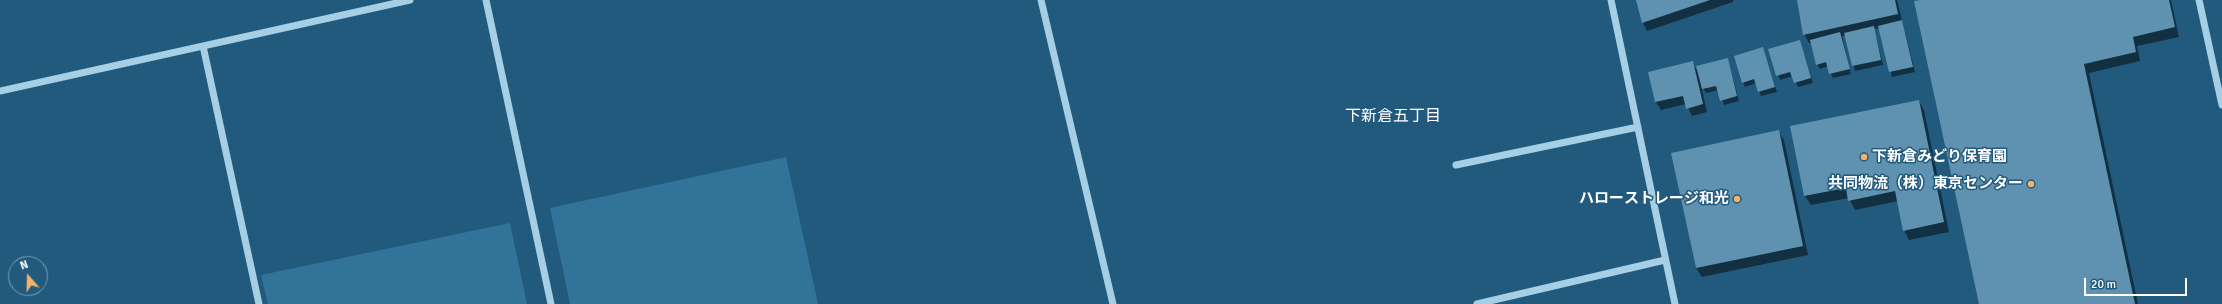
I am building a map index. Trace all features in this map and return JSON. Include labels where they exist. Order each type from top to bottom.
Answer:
[{"type":"street","points":[[0,91],[410,0]]},
{"type":"street","points":[[486,0],[551,304]]},
{"type":"street","points":[[1041,0],[1112,304]]},
{"type":"street","points":[[1611,0],[1675,304]]},
{"type":"street","points":[[2199,0],[2222,106]]},
{"type":"street","points":[[203,46],[259,304]]},
{"type":"street","points":[[1456,165],[1638,127]]},
{"type":"street","points":[[1477,304],[1665,260]]},
{"type":"shaded area","points":[[786,157],[818,304],[570,304],[550,208]]},
{"type":"shaded area","points":[[510,223],[527,304],[268,304],[261,275]]},
{"type":"building","points":[[1636,0],[1710,0],[1642,23]]},
{"type":"building","points":[[1797,0],[1895,0],[1898,14],[1803,35]]},
{"type":"building","name":"共同物流（株）東京センター","points":[[2169,0],[2175,27],[2133,37],[2136,52],[2084,64],[2135,304],[1979,304],[1914,1]]},
{"type":"building","points":[[1902,20],[1913,67],[1889,72],[1878,26]]},
{"type":"building","points":[[1874,26],[1881,60],[1852,66],[1844,33]]},
{"type":"building","points":[[1840,32],[1850,69],[1829,74],[1826,62],[1816,65],[1810,40]]},
{"type":"building","points":[[1800,40],[1811,78],[1794,83],[1790,72],[1776,76],[1768,49]]},
{"type":"building","points":[[1763,47],[1775,87],[1758,92],[1754,79],[1742,83],[1734,56]]},
{"type":"building","points":[[1728,58],[1737,96],[1720,101],[1716,86],[1702,89],[1696,66]]},
{"type":"building","points":[[1693,61],[1703,104],[1686,109],[1683,96],[1655,102],[1648,72]]},
{"type":"building","name":"下新倉みどり保育園","points":[[1919,100],[1944,222],[1903,231],[1895,191],[1848,201],[1846,188],[1804,196],[1790,126]]},
{"type":"building","name":"ハローストレージ和光","points":[[1779,130],[1803,246],[1696,268],[1671,153]]},
{"type":"place","name":"下新倉みどり保育園","points":[[1864,157]]},
{"type":"place","name":"共同物流（株）東京センター","points":[[2031,184]]},
{"type":"place","name":"ハローストレージ和光","points":[[1737,199]]},
{"type":"district","name":"下新倉五丁目","points":[[1393,117]]}]
